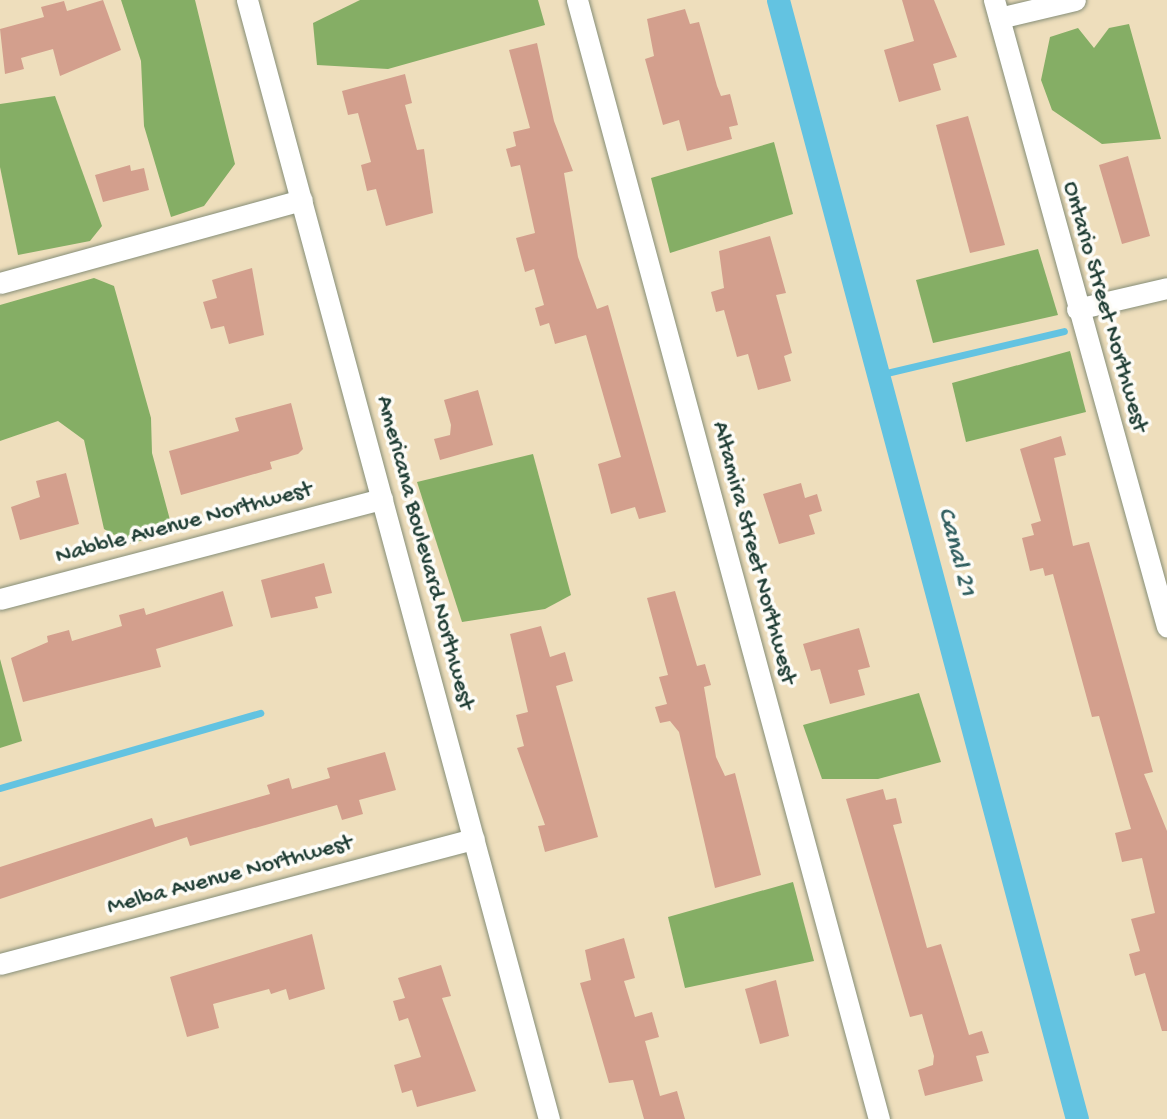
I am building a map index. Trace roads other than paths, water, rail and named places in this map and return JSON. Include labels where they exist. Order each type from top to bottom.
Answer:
[{"type":"street","name":"Americana Boulevard Northwest","points":[[247,0],[549,1119]]},
{"type":"street","name":"Altamira Street Northwest","points":[[577,0],[879,1119]]},
{"type":"street","points":[[996,9],[1075,0]]},
{"type":"street","name":"Ontario Street Northwest","points":[[996,9],[1077,309],[1164,602],[1167,628]]},
{"type":"street","points":[[0,283],[302,200]]},
{"type":"street","points":[[1077,309],[1167,288]]},
{"type":"street","name":"Nabble Avenue Northwest","points":[[0,600],[382,499]]},
{"type":"street","name":"Melba Avenue Northwest","points":[[0,964],[474,839]]},
{"type":"waterway","name":"Canal 21","points":[[778,0],[1077,1119]]},
{"type":"waterway","points":[[878,375],[1064,331]]},
{"type":"waterway","points":[[0,788],[260,713]]}]
